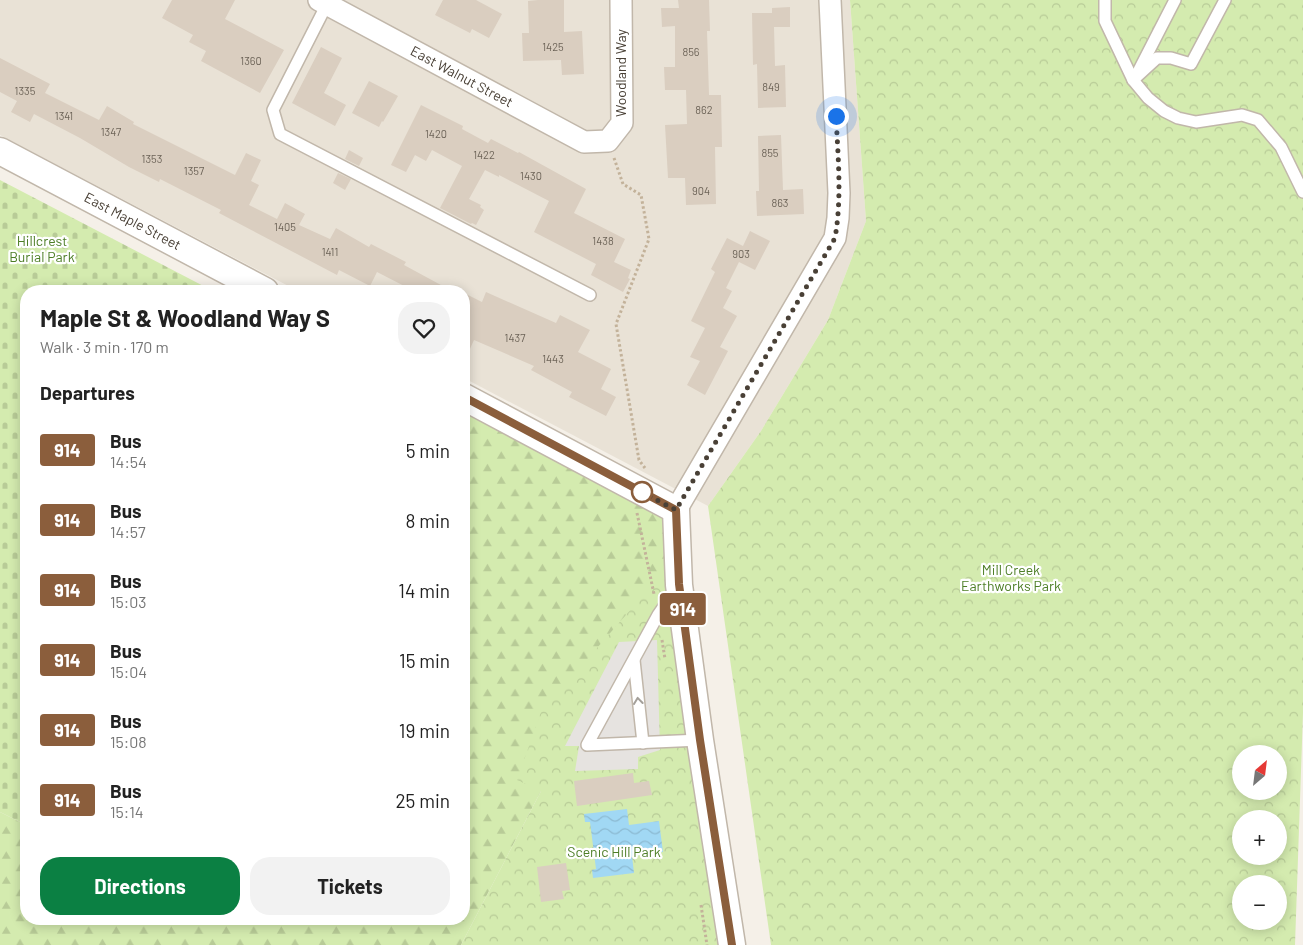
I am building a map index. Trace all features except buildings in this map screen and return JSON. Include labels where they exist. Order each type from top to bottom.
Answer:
[{"type":"street","name":"Woodland Way","points":[[608,141],[622,123],[621,0]]},
{"type":"street","points":[[732,945],[700,740],[679,584],[676,510],[835,238],[839,193],[830,0]]},
{"type":"street","name":"East Walnut Street","points":[[323,2],[584,142],[608,141]]},
{"type":"street","name":"East Maple Street","points":[[0,151],[254,285]]},
{"type":"street","points":[[470,400],[676,510]]},
{"type":"lane","points":[[1104,0],[1105,21],[1133,80],[1148,98],[1164,111],[1178,118],[1196,122],[1242,115],[1258,120],[1281,147],[1303,192]]},
{"type":"lane","points":[[1133,80],[1175,0]]},
{"type":"lane","points":[[1133,80],[1157,58],[1171,58],[1192,64],[1225,0]]},
{"type":"lane","points":[[323,2],[273,110],[280,134],[590,295]]},
{"type":"lane","points":[[679,584],[658,615],[586,745],[700,740]]},
{"type":"lane","points":[[634,660],[643,743]]},
{"type":"shaded area","points":[[0,0],[850,0],[866,221],[828,320],[761,431],[708,506],[470,381],[470,285],[287,285],[0,135]]},
{"type":"shaded area","points":[[657,640],[660,750],[638,757],[638,769],[575,771],[579,746],[565,746],[619,642]]},
{"type":"green space","name":"Mill Creek Earthworks Park","points":[[850,0],[1303,0],[1303,713],[1295,945],[771,945],[708,506],[761,431],[828,320],[866,221]]},
{"type":"green space","name":"Hillcrest Burial Park","points":[[0,180],[201,285],[20,285],[20,822],[0,812]]},
{"type":"green space","points":[[470,400],[676,510],[667,568],[541,791],[461,945],[0,945],[0,812],[20,822],[20,925],[470,925]]},
{"type":"green space","name":"Scenic Hill Park","points":[[667,568],[722,945],[461,945],[541,791],[517,780],[541,712]]},
{"type":"water","points":[[627,809],[629,825],[659,821],[663,852],[632,856],[634,873],[593,878],[592,870],[596,869],[590,822],[585,822],[584,814]]},
{"type":"bus line","name":"914","points":[[470,400],[676,510],[679,584],[700,740],[732,945]]},
{"type":"route","points":[[642,492],[676,510],[835,238],[839,193],[836,116]]}]
